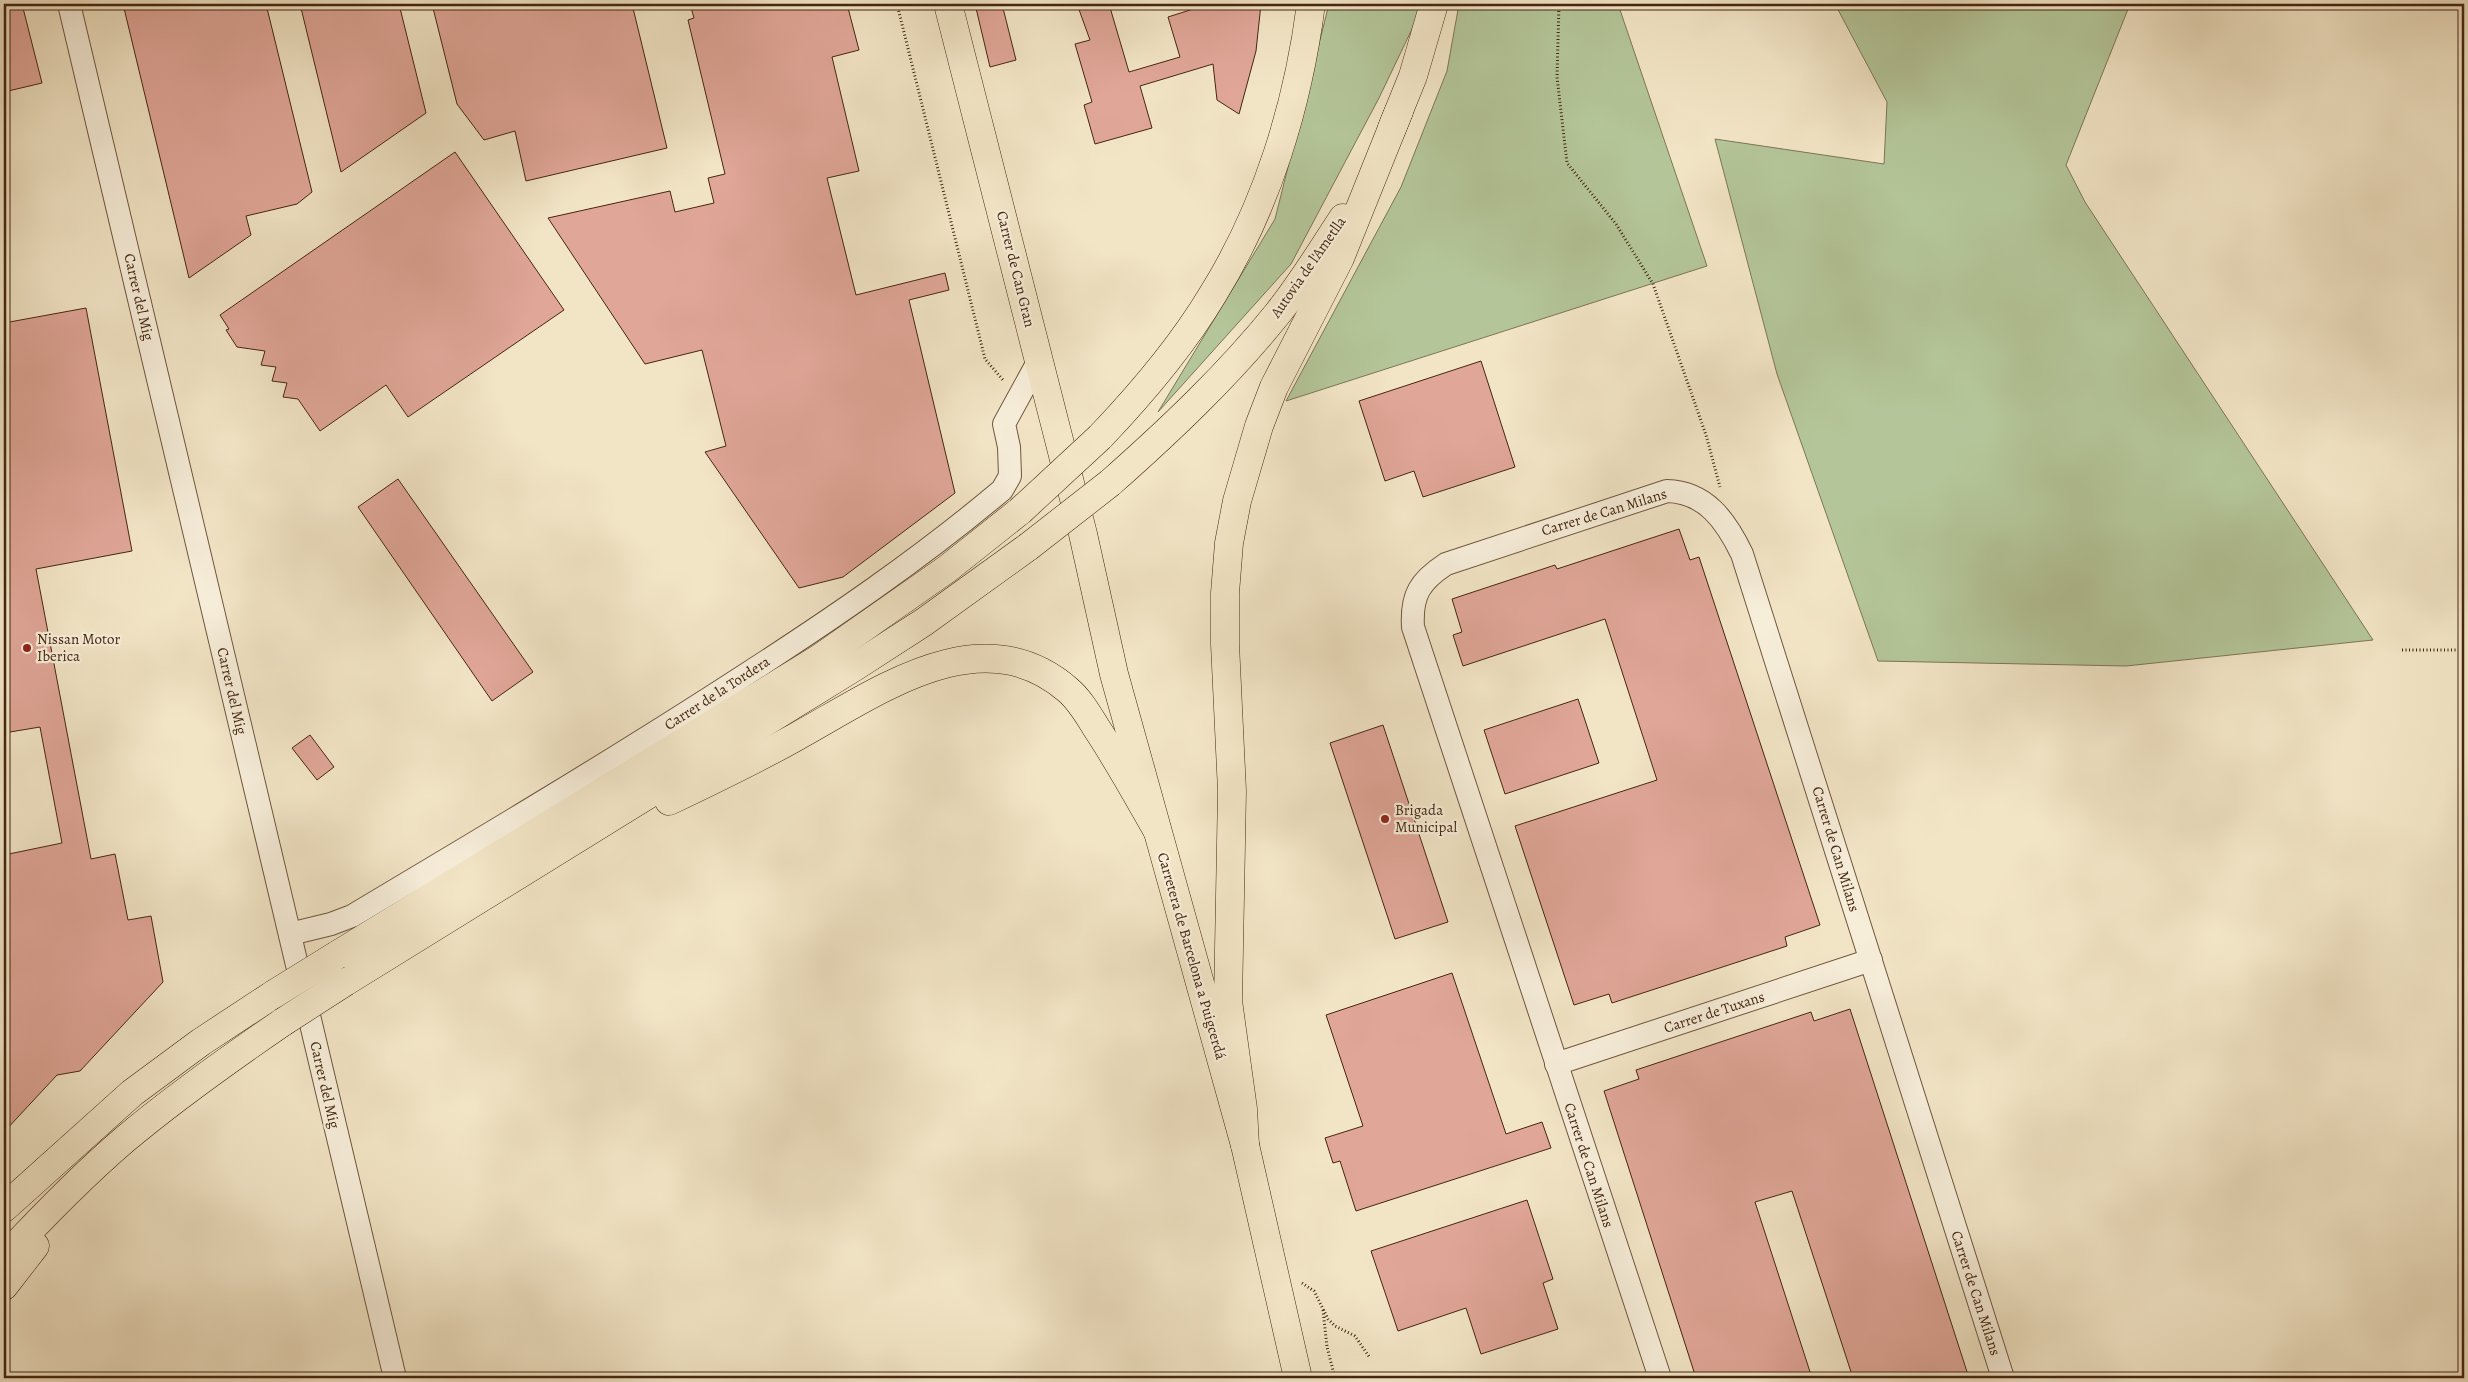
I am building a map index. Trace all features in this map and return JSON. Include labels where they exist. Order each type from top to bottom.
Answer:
[{"type":"main road","name":"Carrer de Can Gran","points":[[948,4],[1083,534]]},
{"type":"main road","points":[[4,1208],[102,1118],[200,1042],[274,994],[820,658],[939,575],[1020,511],[1074,463],[1138,397],[1178,345],[1214,294],[1243,238],[1272,172],[1288,117],[1305,48],[1311,4]]},
{"type":"main road","name":"Autovia de l'Ametlla","points":[[520,874],[924,622],[1028,547],[1110,483],[1200,399],[1237,361],[1279,311],[1352,204],[1383,148],[1399,111],[1416,67],[1434,4]]},
{"type":"main road","points":[[1245,1145],[1228,1001],[1232,791],[1225,681],[1225,619],[1229,543],[1246,464],[1271,394],[1340,258],[1399,111]]},
{"type":"main road","name":"Carretera de Barcelona a Puigcerdá","points":[[1083,534],[1114,674],[1245,1145],[1298,1378]]},
{"type":"main road","points":[[4,1258],[99,1162],[187,1090],[283,1022],[520,874],[761,756],[909,675],[936,664],[958,660],[983,659],[1027,666],[1068,690],[1097,728],[1157,830]]},
{"type":"main road","points":[[4,1286],[99,1162]]},
{"type":"main road","points":[[4,1213],[41,1174]]},
{"type":"street","name":"Carrer del Mig","points":[[69,4],[395,1378]]},
{"type":"street","name":"Carrer de la Tordera","points":[[290,934],[331,924],[352,916],[640,743],[825,623],[908,565],[1002,490],[1010,476],[1009,447],[1004,424],[1039,360]]},
{"type":"street","name":"Carrer de Can Milans","points":[[1660,1378],[1413,627],[1414,599],[1420,587],[1430,574],[1446,564],[1464,556],[1667,491],[1683,492],[1698,498],[1710,508],[1733,536],[1749,573],[2003,1378]]},
{"type":"street","name":"Carrer de Tuxans","points":[[1556,1064],[1871,960]]},
{"type":"path","points":[[896,4],[985,358],[1008,386]]},
{"type":"path","points":[[1559,4],[1557,77],[1567,164],[1616,224],[1653,284],[1706,435],[1721,490]]},
{"type":"path","points":[[2402,650],[2464,650]]},
{"type":"path","points":[[1299,1281],[1314,1291],[1323,1310],[1335,1326],[1355,1336],[1370,1358]]},
{"type":"path","points":[[1323,1310],[1326,1340],[1335,1378]]},
{"type":"green space","points":[[1329,4],[1424,4],[1379,98],[1291,264],[1158,412],[1275,219]]},
{"type":"green space","points":[[1459,4],[1618,4],[1707,266],[1286,401],[1401,187],[1447,71]]},
{"type":"green space","points":[[1835,4],[2130,4],[2066,165],[2085,202],[2373,640],[2126,666],[1878,661],[1777,374],[1715,139],[1884,164],[1887,102]]},
{"type":"building","points":[[4,4],[22,4],[42,83],[4,92]]},
{"type":"building","points":[[123,4],[266,4],[312,192],[297,204],[246,216],[251,235],[189,278]]},
{"type":"building","points":[[300,4],[399,4],[426,113],[341,172]]},
{"type":"building","points":[[432,4],[632,4],[667,148],[526,181],[515,131],[484,140],[457,104]]},
{"type":"building","points":[[690,4],[847,4],[859,50],[832,57],[859,171],[827,178],[856,295],[945,273],[949,290],[909,300],[955,493],[843,577],[799,588],[705,452],[726,446],[702,350],[645,364],[548,218],[670,191],[675,212],[714,203],[708,178],[725,174],[688,20],[694,18]]},
{"type":"building","points":[[975,4],[1002,4],[1016,60],[990,67]]},
{"type":"building","points":[[1077,4],[1109,4],[1129,72],[1180,57],[1168,17],[1209,4],[1261,4],[1256,51],[1239,114],[1217,100],[1213,64],[1140,86],[1152,128],[1095,144],[1084,105],[1092,102],[1075,44],[1090,40]]},
{"type":"building","points":[[455,152],[564,310],[408,417],[386,385],[320,431],[298,399],[283,397],[287,383],[272,381],[276,367],[261,365],[265,351],[237,347],[226,330],[229,329],[220,315]]},
{"type":"building","name":"Nissan Motor Iberica","points":[[86,308],[132,551],[36,569],[91,859],[115,854],[128,920],[151,916],[163,982],[80,1071],[57,1075],[4,1132],[4,855],[62,843],[40,727],[4,733],[4,323]]},
{"type":"building","points":[[1481,361],[1515,467],[1423,497],[1414,471],[1385,481],[1359,401]]},
{"type":"building","points":[[398,479],[533,672],[492,701],[358,507]]},
{"type":"building","points":[[1679,529],[1690,560],[1699,557],[1820,925],[1785,937],[1787,946],[1612,1003],[1609,994],[1574,1005],[1515,826],[1657,780],[1605,619],[1463,666],[1453,635],[1462,632],[1452,599],[1555,565],[1557,569]]},
{"type":"building","points":[[1578,699],[1599,763],[1505,794],[1484,730]]},
{"type":"building","name":"Brigada Municipal","points":[[1383,725],[1448,922],[1395,939],[1330,743]]},
{"type":"building","points":[[310,735],[334,767],[317,780],[292,748]]},
{"type":"building","points":[[1452,973],[1506,1134],[1542,1122],[1551,1148],[1356,1211],[1340,1161],[1333,1163],[1325,1138],[1363,1126],[1326,1015]]},
{"type":"building","points":[[1850,1009],[1969,1378],[1853,1378],[1792,1191],[1755,1202],[1812,1378],[1696,1378],[1604,1091],[1639,1079],[1636,1070],[1811,1012],[1814,1021]]},
{"type":"building","points":[[1527,1200],[1553,1279],[1543,1283],[1558,1329],[1481,1354],[1466,1308],[1398,1331],[1371,1251]]},
{"type":"place","name":"Nissan Motor Iberica","points":[[27,648]]},
{"type":"place","name":"Brigada Municipal","points":[[1385,819]]}]
